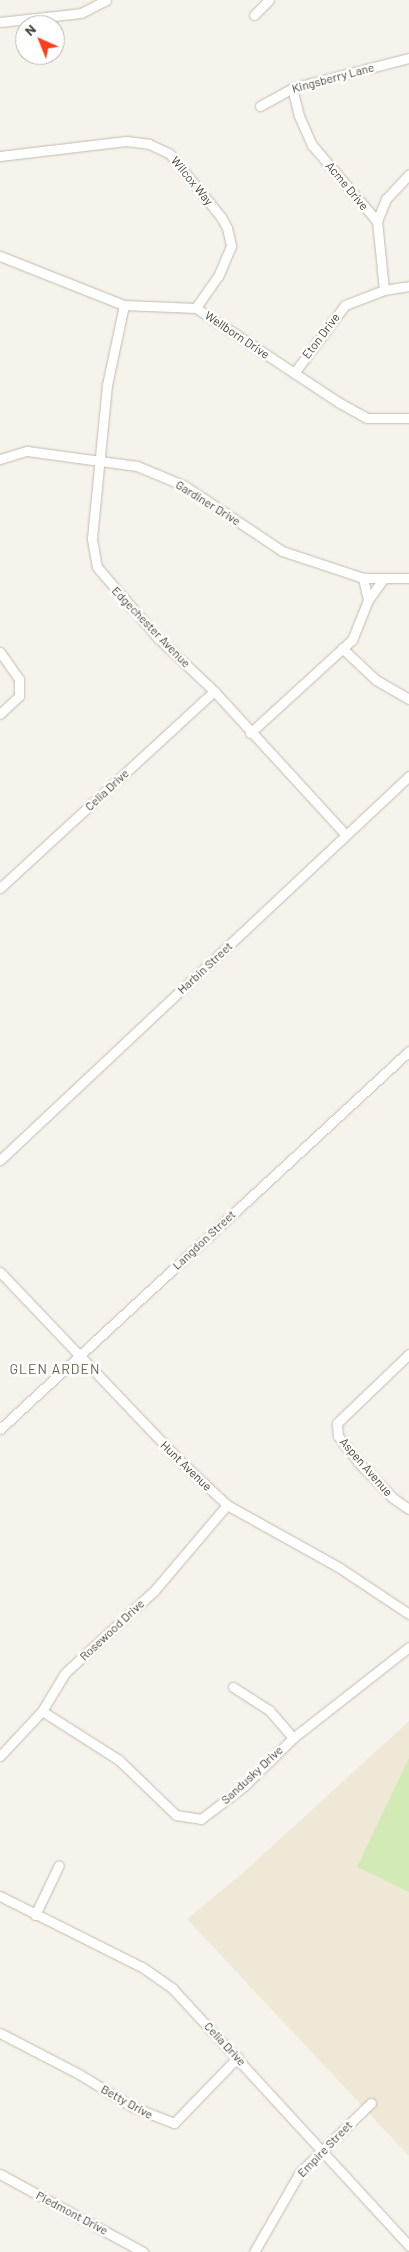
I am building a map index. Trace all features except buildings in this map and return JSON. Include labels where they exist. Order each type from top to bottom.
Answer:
[{"type":"street","points":[[0,22],[80,13],[106,0]]},
{"type":"street","points":[[254,16],[269,0]]},
{"type":"street","name":"Kingsberry Lane","points":[[260,106],[292,88],[409,58]]},
{"type":"street","name":"Acme Drive","points":[[292,88],[299,116],[312,144],[377,221],[384,290]]},
{"type":"street","name":"Wilcox Way","points":[[0,156],[126,141],[149,144],[170,154],[228,228],[231,246],[218,276],[196,308]]},
{"type":"street","points":[[377,221],[386,199],[409,174]]},
{"type":"street","name":"Wellborn Drive","points":[[0,256],[124,305],[196,308],[294,374],[367,418],[409,418]]},
{"type":"street","name":"Eton Drive","points":[[294,374],[345,305],[384,290],[409,286]]},
{"type":"street","name":"Edgechester Avenue","points":[[124,305],[107,386],[102,462],[92,539],[97,567],[159,639],[214,691],[250,733],[346,835]]},
{"type":"street","name":"Gardiner Drive","points":[[0,459],[27,451],[81,456],[102,462],[138,466],[185,486],[282,551],[363,578],[409,578]]},
{"type":"street","points":[[363,578],[368,600]]},
{"type":"street","points":[[250,733],[352,640],[368,600],[383,579]]},
{"type":"street","points":[[342,648],[376,680],[409,699]]},
{"type":"street","points":[[0,652],[19,679],[19,696],[0,714]]},
{"type":"street","name":"Celia Drive","points":[[0,888],[214,691]]},
{"type":"street","name":"Harbin Street","points":[[0,1160],[409,776]]},
{"type":"street","name":"Langdon Street","points":[[0,1429],[409,1051]]},
{"type":"street","name":"Hunt Avenue","points":[[0,1272],[174,1455],[227,1505],[340,1568],[408,1610]]},
{"type":"street","name":"Aspen Avenue","points":[[409,1354],[337,1424],[338,1436],[394,1498],[409,1509]]},
{"type":"street","name":"Rosewood Drive","points":[[0,1756],[42,1711],[66,1673],[154,1591],[227,1505]]},
{"type":"street","name":"Sandusky Drive","points":[[42,1711],[119,1760],[176,1815],[201,1819],[244,1786],[292,1738],[409,1647]]},
{"type":"street","points":[[233,1687],[269,1710],[292,1738]]},
{"type":"street","points":[[35,1914],[59,1864]]},
{"type":"street","name":"Celia Drive","points":[[0,1896],[157,1978],[173,1989],[238,2057],[319,2152],[409,2246]]},
{"type":"street","name":"Betty Drive","points":[[0,2033],[79,2074],[133,2107],[174,2123],[238,2057]]},
{"type":"street","name":"Empire Street","points":[[254,2252],[300,2172],[371,2103]]},
{"type":"street","name":"Piedmont Drive","points":[[0,2174],[143,2252]]},
{"type":"shaded area","points":[[409,1721],[409,2156],[187,1919],[244,1872]]},
{"type":"green space","points":[[409,1758],[409,1892],[357,1867]]},
{"type":"district","name":"GLEN ARDEN","points":[[55,1369]]}]
